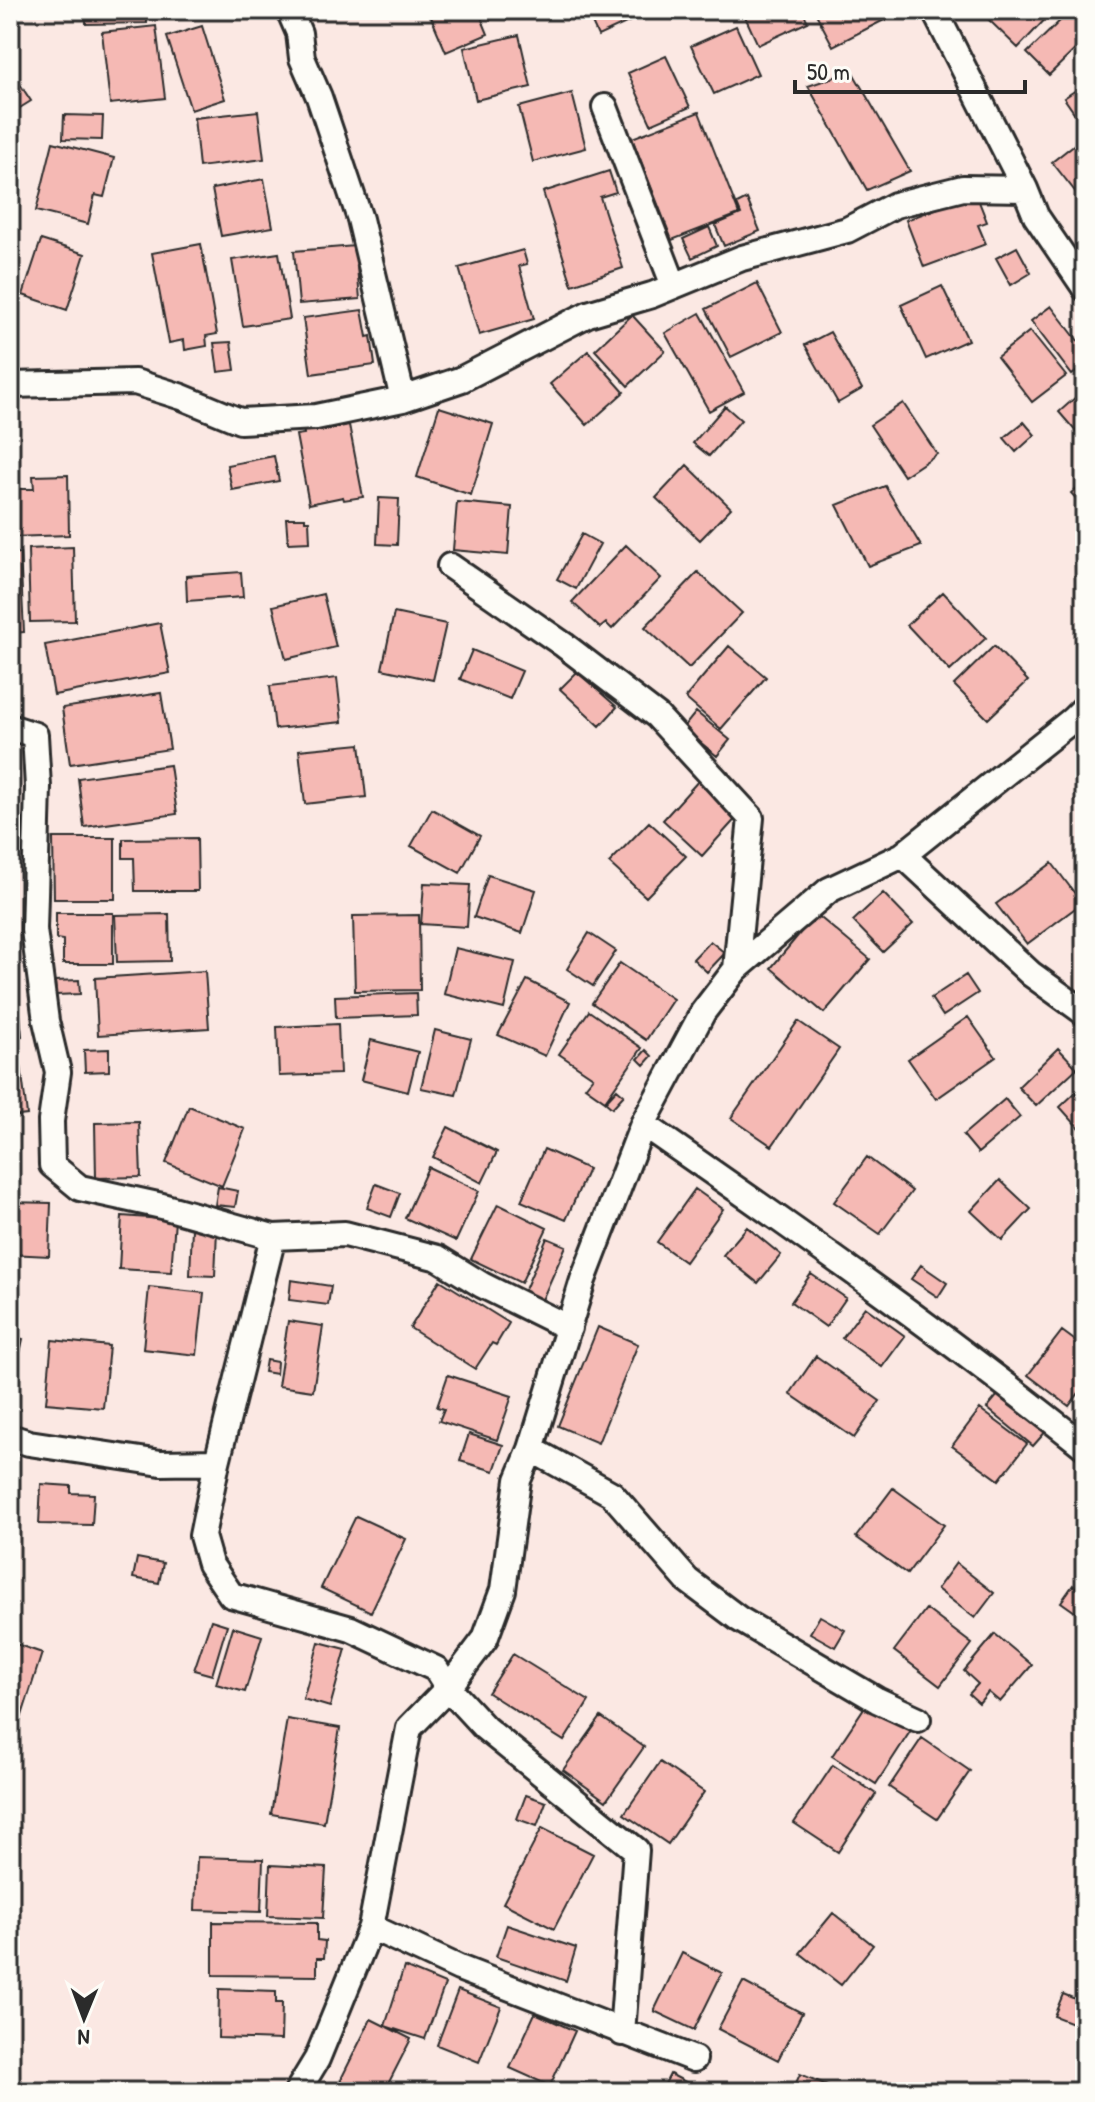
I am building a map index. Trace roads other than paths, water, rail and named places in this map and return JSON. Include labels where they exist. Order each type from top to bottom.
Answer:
[{"type":"street","points":[[289,10],[299,33],[302,58],[319,97],[360,219],[403,399]]},
{"type":"street","points":[[934,10],[1036,216],[1083,282]]},
{"type":"street","points":[[605,107],[674,286]]},
{"type":"street","points":[[10,385],[135,382],[240,421],[316,417],[403,399],[462,379],[588,314],[674,286],[742,258],[847,230],[895,205],[963,188],[1025,189]]},
{"type":"street","points":[[450,566],[564,645],[657,716],[751,818],[736,969]]},
{"type":"street","points":[[297,2092],[317,2059],[371,1927],[409,1728],[448,1688],[485,1639],[503,1590],[518,1480],[531,1449],[583,1280],[643,1124],[703,1012],[736,969],[829,890],[903,855],[1085,707]]},
{"type":"street","points":[[10,727],[35,735],[38,787],[34,930],[46,1021],[58,1072],[51,1121],[52,1165],[80,1188],[162,1206],[273,1237],[345,1234],[438,1258],[482,1285],[569,1328]]},
{"type":"street","points":[[903,855],[1031,974],[1085,1013]]},
{"type":"street","points":[[643,1124],[970,1356],[1085,1447]]},
{"type":"street","points":[[273,1237],[217,1462],[202,1536],[210,1564],[231,1595],[351,1629],[436,1669],[448,1688],[485,1728],[636,1850],[622,2033]]},
{"type":"street","points":[[10,1437],[29,1443],[161,1463],[217,1462]]},
{"type":"street","points":[[531,1449],[612,1494],[687,1580],[739,1619],[877,1700],[918,1719]]},
{"type":"street","points":[[371,1927],[459,1968],[694,2059]]}]
